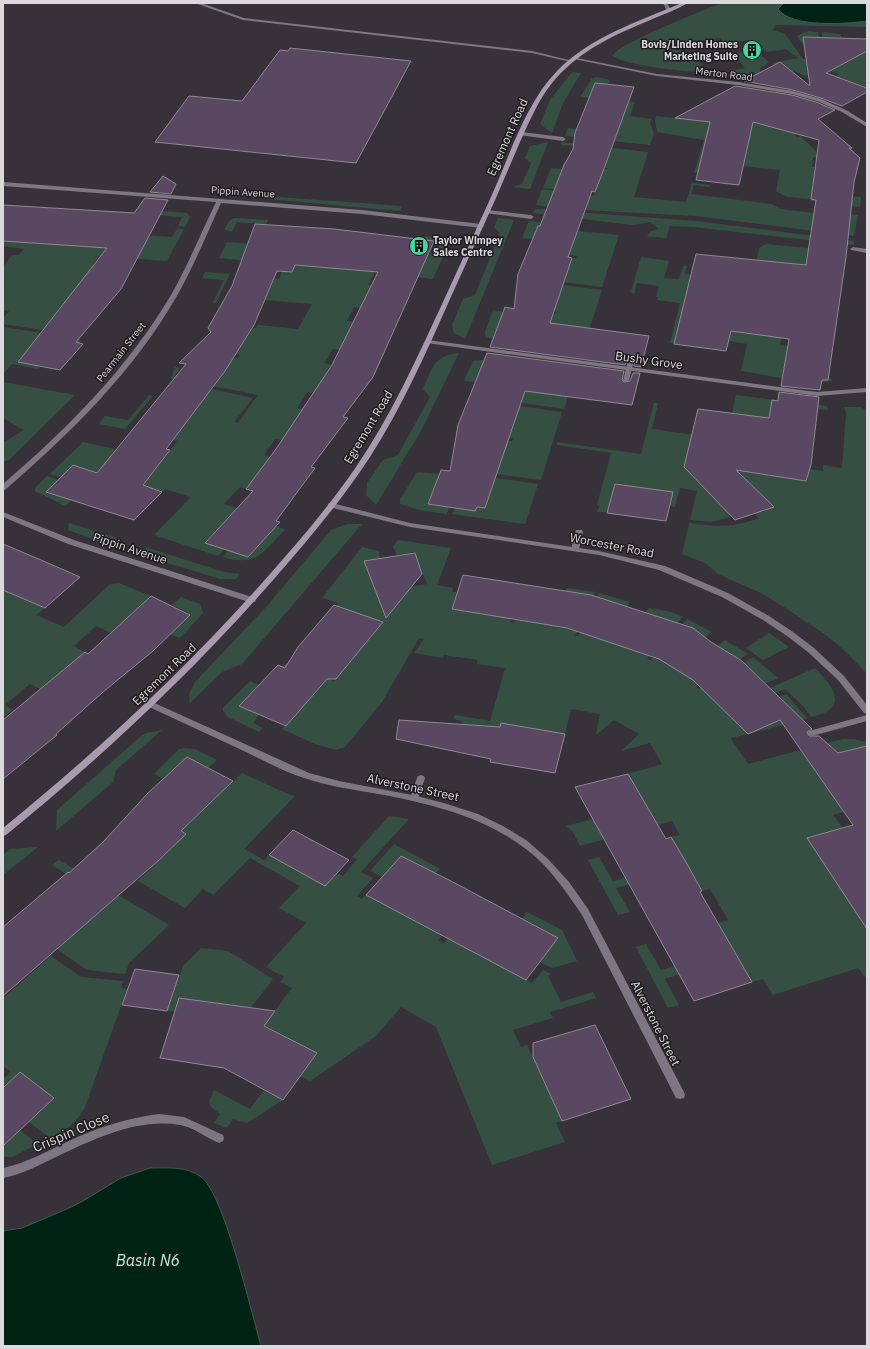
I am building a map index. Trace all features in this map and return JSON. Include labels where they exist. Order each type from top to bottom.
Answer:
[{"type":"street","name":"Merton Road","points":[[197,3],[236,17],[257,21],[532,52],[655,75],[743,85],[786,92],[835,108],[867,125]]},
{"type":"street","points":[[665,3],[668,10]]},
{"type":"street","name":"Egremont Road","points":[[3,833],[66,782],[150,704],[205,650],[252,600],[332,505],[366,457],[390,417],[428,342],[488,212],[539,95],[549,82],[572,59],[602,40],[643,20],[686,3]]},
{"type":"street","points":[[521,134],[563,139]]},
{"type":"street","name":"Pippin Avenue","points":[[3,184],[362,212],[481,226]]},
{"type":"street","name":"Pearmain Street","points":[[3,488],[60,437],[115,378],[144,341],[178,288],[219,201]]},
{"type":"street","points":[[488,212],[531,217]]},
{"type":"street","points":[[853,249],[867,251]]},
{"type":"street","name":"Bushy Grove","points":[[428,342],[817,394],[867,390]]},
{"type":"street","points":[[626,380],[632,357]]},
{"type":"street","name":"Worcester Road","points":[[332,505],[410,525],[575,549],[645,562],[724,595],[766,618],[811,650],[841,678],[867,711]]},
{"type":"street","name":"Pippin Avenue","points":[[3,514],[71,542],[252,600]]},
{"type":"street","points":[[575,549],[580,532]]},
{"type":"street","name":"Alverstone Street","points":[[150,704],[253,753],[314,779],[414,798],[464,811],[494,825],[524,843],[553,867],[585,912],[680,1095]]},
{"type":"street","points":[[812,733],[867,718]]},
{"type":"street","points":[[414,798],[421,778]]},
{"type":"street","name":"Crispin Close","points":[[3,1173],[18,1170],[108,1129],[141,1121],[181,1120],[219,1138]]},
{"type":"shaded area","points":[[722,3],[784,3],[778,9],[850,23],[867,21],[867,27],[775,25],[773,30],[785,34],[803,59],[813,59],[797,36],[798,35],[809,31],[818,32],[819,37],[803,37],[805,46],[840,38],[822,37],[822,32],[840,34],[845,47],[856,51],[867,52],[867,87],[836,76],[839,74],[830,71],[829,63],[806,76],[772,63],[798,58],[786,49],[767,52],[751,40],[724,44],[720,38],[671,44],[673,49],[689,54],[696,58],[702,65],[695,72],[640,65],[613,56],[617,51],[644,36]]},
{"type":"shaded area","points":[[742,52],[748,57],[760,55],[769,62],[760,69],[760,73],[774,78],[770,80],[730,76],[731,71],[745,68],[733,53]]},
{"type":"shaded area","points":[[572,72],[581,73],[563,103],[552,133],[540,124],[550,100]]},
{"type":"shaded area","points":[[597,77],[610,80],[608,84],[589,98],[580,97],[592,78]]},
{"type":"shaded area","points":[[589,98],[635,102],[630,116],[652,119],[650,122],[654,134],[650,145],[565,136],[568,128],[583,130],[580,137],[614,140],[621,121]]},
{"type":"shaded area","points":[[656,116],[722,123],[745,120],[793,133],[797,137],[801,136],[820,156],[813,158],[812,167],[816,167],[811,199],[787,197],[776,191],[780,170],[743,166],[694,173],[704,140],[657,132],[655,121]]},
{"type":"shaded area","points":[[548,142],[530,189],[512,187],[522,184],[531,163],[525,158],[530,146]]},
{"type":"shaded area","points":[[562,142],[648,152],[634,197],[686,202],[692,183],[710,185],[709,187],[694,185],[691,194],[772,204],[780,209],[830,215],[839,212],[858,215],[854,236],[696,216],[566,209],[536,205],[542,189],[594,196],[600,181],[600,169],[609,169],[605,168],[611,149],[561,145]]},
{"type":"shaded area","points":[[551,168],[562,169],[556,187],[573,191],[543,188]]},
{"type":"shaded area","points":[[225,193],[402,206],[400,211],[223,195]]},
{"type":"shaded area","points":[[852,196],[861,197],[860,207],[810,201],[811,199],[851,204]]},
{"type":"shaded area","points":[[535,209],[696,221],[854,241],[854,245],[694,227],[670,226],[666,238],[647,236],[651,231],[659,229],[650,222],[633,225],[533,213]]},
{"type":"shaded area","points":[[161,211],[187,213],[190,217],[185,227],[178,226],[182,217],[158,215]]},
{"type":"shaded area","points":[[235,218],[268,220],[249,261],[219,258],[227,242],[253,244],[261,224],[237,222],[232,231],[224,230],[230,220]]},
{"type":"shaded area","points":[[498,218],[514,220],[465,339],[454,333],[452,325],[463,299],[475,295],[500,233],[494,227]]},
{"type":"shaded area","points":[[3,221],[76,246],[90,247],[98,232],[172,237],[177,229],[184,229],[167,261],[98,256],[81,287],[73,291],[43,330],[3,324],[3,318],[9,311],[5,310],[3,312],[3,284],[5,282],[3,281],[3,267],[12,255],[19,255],[24,249],[3,246]]},
{"type":"shaded area","points":[[529,221],[557,224],[556,228],[538,226],[533,239],[522,238]]},
{"type":"shaded area","points":[[577,231],[619,235],[602,287],[563,282],[572,258],[576,258],[577,256],[569,255]]},
{"type":"shaded area","points":[[426,236],[442,239],[448,245],[433,279],[375,272],[368,285],[376,286],[364,309],[354,307],[347,321],[354,322],[340,350],[333,349],[324,363],[331,365],[314,394],[307,392],[297,408],[304,409],[283,440],[275,439],[264,455],[271,457],[246,489],[240,487],[224,504],[237,508],[205,542],[225,549],[218,556],[154,535],[191,497],[165,489],[161,493],[73,466],[61,477],[50,474],[83,442],[163,460],[177,441],[171,440],[211,389],[253,398],[234,422],[238,423],[258,395],[171,378],[175,367],[180,368],[174,377],[216,384],[234,358],[238,358],[241,355],[236,354],[253,328],[256,328],[258,325],[298,329],[312,304],[265,300],[275,278],[279,279],[282,271],[292,272],[295,265],[316,267],[322,253],[341,269],[355,271],[362,257],[388,257],[399,237],[402,237],[396,250],[435,255],[441,242],[424,240]]},
{"type":"shaded area","points":[[766,244],[826,250],[825,254],[808,252],[806,265],[764,260],[763,267],[781,338],[780,345],[788,346],[783,374],[829,380],[829,378],[833,381],[798,381],[741,371],[747,344],[729,341],[731,328],[680,321],[674,343],[670,343],[680,303],[657,300],[658,297],[656,297],[659,286],[637,283],[634,294],[631,292],[641,257],[669,261],[664,278],[679,279],[683,266],[687,266],[685,274],[734,280],[755,271],[759,248]]},
{"type":"shaded area","points":[[205,272],[230,274],[216,303],[213,302],[224,280],[202,278]]},
{"type":"shaded area","points":[[562,285],[602,290],[587,336],[537,341],[547,313],[556,314],[557,312],[553,311]]},
{"type":"shaded area","points":[[493,310],[504,312],[494,335],[514,338],[512,341],[489,338],[485,335],[485,331]]},
{"type":"shaded area","points":[[3,327],[81,339],[78,343],[20,362],[40,366],[38,369],[12,364],[3,374]]},
{"type":"shaded area","points":[[459,353],[421,431],[376,505],[366,495],[367,483],[383,460],[398,455],[430,397],[423,389],[435,364],[444,357]]},
{"type":"shaded area","points":[[481,360],[505,363],[482,366],[475,382],[464,381],[472,363],[474,361]]},
{"type":"shaded area","points":[[510,364],[572,384],[564,409],[516,402]]},
{"type":"shaded area","points":[[3,382],[75,395],[9,460],[3,462],[3,443],[24,430],[3,418]]},
{"type":"shaded area","points":[[149,395],[153,396],[125,429],[99,424],[105,416],[128,420]]},
{"type":"shaded area","points":[[736,395],[827,406],[828,410],[817,409],[763,449],[758,474],[807,481],[809,469],[823,471],[823,465],[842,468],[846,413],[844,407],[861,407],[867,411],[867,674],[845,651],[826,635],[784,607],[763,594],[718,574],[705,563],[682,554],[689,523],[716,526],[741,524],[759,518],[754,513],[763,512],[773,506],[750,483],[712,496],[732,516],[712,522],[690,520],[697,491],[680,488],[675,507],[669,506],[672,492],[615,484],[607,512],[597,512],[599,506],[597,505],[611,453],[557,445],[557,442],[641,454],[654,403],[658,403],[652,429],[708,437],[730,424]]},
{"type":"shaded area","points":[[519,406],[562,412],[541,480],[495,474],[506,441],[512,441],[513,438],[508,438]]},
{"type":"shaded area","points":[[417,472],[439,474],[428,504],[449,507],[447,514],[419,510],[400,504],[400,499]]},
{"type":"shaded area","points":[[47,476],[58,480],[46,492],[72,500],[65,506],[35,491],[35,488]]},
{"type":"shaded area","points":[[488,477],[538,484],[525,524],[452,514],[455,508],[475,511]]},
{"type":"shaded area","points":[[69,523],[117,538],[101,542],[68,530]]},
{"type":"shaded area","points":[[347,524],[362,524],[242,664],[222,672],[190,703],[189,694],[195,682],[267,606],[331,530]]},
{"type":"shaded area","points":[[275,526],[285,529],[265,551],[259,555],[252,559],[244,560],[235,560],[223,557],[229,550],[249,557]]},
{"type":"shaded area","points":[[398,540],[451,548],[437,585],[453,588],[452,592],[457,592],[451,609],[510,619],[510,622],[514,623],[515,620],[576,630],[566,592],[567,588],[595,592],[575,636],[578,636],[581,633],[615,644],[649,608],[672,612],[683,617],[647,659],[650,660],[656,656],[687,619],[712,632],[704,638],[718,646],[725,640],[748,654],[696,686],[698,689],[753,657],[778,678],[766,683],[749,668],[703,688],[748,734],[731,739],[748,764],[801,750],[844,812],[833,815],[843,828],[807,838],[817,854],[864,841],[867,912],[867,979],[858,968],[773,995],[763,979],[752,982],[718,923],[728,920],[710,889],[702,891],[671,837],[680,835],[672,821],[580,846],[573,832],[566,826],[593,819],[602,835],[655,820],[628,774],[662,764],[650,743],[621,751],[639,734],[614,720],[596,735],[600,714],[571,709],[565,734],[499,732],[461,725],[462,721],[453,719],[455,715],[490,721],[505,668],[477,664],[478,660],[444,655],[443,658],[414,653],[424,639],[419,638],[382,702],[345,747],[336,750],[315,744],[282,729],[323,684],[282,667],[286,663],[334,681],[382,623],[337,606],[338,603],[322,598],[362,547],[379,551],[380,558],[364,561],[376,593],[427,584],[414,552],[397,555],[393,547]]},
{"type":"shaded area","points":[[145,547],[224,572],[240,574],[236,579],[220,579],[148,557]]},
{"type":"shaded area","points":[[119,583],[151,596],[111,633],[96,626],[74,646],[85,652],[40,689],[30,684],[5,705],[12,710],[3,718],[3,589],[45,608],[36,615],[64,627],[110,584]]},
{"type":"shaded area","points":[[599,593],[630,602],[627,607],[581,633]]},
{"type":"shaded area","points":[[181,597],[200,604],[203,613],[180,638],[170,634],[191,614],[172,605]]},
{"type":"shaded area","points":[[769,633],[789,647],[763,660],[746,648]]},
{"type":"shaded area","points":[[815,668],[828,682],[835,696],[835,703],[831,708],[823,713],[811,717],[803,706],[785,689],[775,693],[770,688]]},
{"type":"shaded area","points":[[250,681],[259,685],[239,706],[260,714],[253,723],[263,728],[259,732],[228,717],[223,711],[223,708]]},
{"type":"shaded area","points":[[786,694],[807,718],[803,720],[749,733],[795,713],[779,697]]},
{"type":"shaded area","points":[[162,730],[116,770],[113,782],[56,831],[57,810],[140,737],[146,733]]},
{"type":"shaded area","points":[[843,739],[854,739],[867,742],[867,755],[861,747],[838,753],[834,749],[824,751],[820,745]]},
{"type":"shaded area","points":[[183,748],[195,749],[217,760],[208,768],[187,757],[163,779],[154,774],[178,750]]},
{"type":"shaded area","points":[[242,773],[295,796],[244,849],[264,860],[269,855],[325,886],[337,873],[343,876],[357,859],[352,857],[389,816],[409,819],[361,872],[373,878],[357,896],[362,899],[366,894],[442,936],[438,940],[444,944],[448,938],[532,983],[543,970],[551,974],[548,976],[561,1002],[593,992],[596,998],[550,1012],[553,1018],[513,1030],[521,1047],[527,1045],[562,1121],[556,1123],[565,1142],[492,1165],[436,1027],[401,1007],[376,1036],[310,1081],[300,1076],[317,1053],[264,1025],[292,988],[280,982],[284,977],[266,967],[306,923],[279,908],[300,886],[250,858],[213,895],[203,889],[185,908],[138,881],[185,834],[139,808],[145,803],[187,826]]},
{"type":"shaded area","points":[[394,844],[440,869],[435,874],[401,856],[382,877],[370,871]]},
{"type":"shaded area","points":[[38,847],[3,875],[3,855],[10,849]]},
{"type":"shaded area","points":[[599,857],[613,881],[626,877],[630,884],[616,888],[630,912],[618,915],[588,860]]},
{"type":"shaded area","points":[[59,860],[169,925],[129,963],[125,974],[87,970],[57,949],[111,902],[52,865]]},
{"type":"shaded area","points":[[527,912],[562,930],[577,961],[552,968],[540,962],[558,938],[522,919]]},
{"type":"shaded area","points":[[646,944],[661,970],[675,966],[679,974],[665,979],[679,1005],[668,1008],[636,947]]},
{"type":"shaded area","points":[[201,948],[228,951],[273,979],[249,1010],[167,1011],[183,966]]},
{"type":"shaded area","points":[[51,956],[81,977],[123,981],[121,988],[127,989],[85,1107],[78,1118],[70,1126],[50,1138],[29,1122],[54,1098],[20,1072],[3,1088],[3,1079],[11,1072],[3,1066],[3,998]]},
{"type":"shaded area","points":[[214,1090],[250,1109],[264,1090],[283,1100],[247,1123],[233,1119],[227,1128],[214,1123],[220,1114],[211,1107],[209,1102]]},
{"type":"shaded area","points":[[20,1130],[38,1144],[12,1157],[3,1157],[3,1147]]},
{"type":"water","points":[[784,3],[867,3],[867,21],[833,24],[806,22],[785,15],[778,9]]},
{"type":"water","name":"Basin N6","points":[[150,1168],[182,1169],[200,1176],[209,1186],[218,1204],[236,1255],[261,1346],[3,1346],[3,1231],[22,1228],[67,1209],[121,1178]]},
{"type":"building","points":[[803,37],[867,39],[867,51],[826,73],[867,88],[867,92],[842,106],[793,90],[744,81],[780,62],[810,86]]},
{"type":"building","points":[[290,48],[411,61],[356,163],[155,142],[189,96],[242,101],[280,50],[288,51]]},
{"type":"building","points":[[595,83],[634,87],[602,174],[595,192],[592,191],[568,257],[572,258],[550,323],[649,336],[641,367],[634,366],[636,356],[633,354],[628,357],[625,365],[490,347],[505,307],[514,309],[518,274],[538,226],[540,226],[564,165],[573,149],[575,133]]},
{"type":"building","points":[[735,86],[792,95],[816,102],[835,110],[818,119],[852,148],[849,148],[860,158],[854,182],[846,257],[828,380],[822,380],[820,390],[781,386],[789,339],[731,331],[726,351],[674,344],[696,254],[806,265],[816,200],[811,199],[819,140],[753,122],[739,185],[696,180],[710,122],[675,118]]},
{"type":"building","points":[[163,176],[176,184],[171,194],[150,192]]},
{"type":"building","points":[[145,198],[168,200],[121,289],[76,342],[83,344],[60,370],[18,362],[107,248],[3,241],[3,205],[134,213]]},
{"type":"building","points":[[255,224],[334,229],[434,241],[373,377],[343,417],[348,418],[311,467],[315,468],[276,521],[280,522],[248,557],[205,543],[253,491],[246,489],[276,449],[332,365],[378,272],[295,265],[292,272],[277,271],[254,325],[225,371],[166,449],[170,450],[143,485],[162,492],[134,520],[46,492],[73,465],[97,473],[186,364],[179,363],[211,332],[208,328],[232,286]]},
{"type":"building","points":[[487,353],[624,371],[622,380],[624,382],[630,381],[633,373],[640,373],[632,405],[525,391],[485,508],[477,507],[475,511],[428,504],[441,470],[450,471],[458,425]]},
{"type":"building","points":[[779,392],[819,397],[811,465],[806,481],[736,470],[774,507],[735,520],[684,467],[698,409],[769,418],[772,400],[778,401]]},
{"type":"building","points":[[615,484],[673,492],[666,521],[607,513]]},
{"type":"building","points":[[3,544],[80,577],[45,608],[3,590]]},
{"type":"building","points":[[415,553],[422,574],[386,618],[364,561]]},
{"type":"building","points":[[463,575],[591,595],[693,628],[711,642],[742,661],[812,729],[807,732],[809,736],[819,736],[838,753],[867,746],[867,929],[807,838],[853,825],[780,720],[748,734],[693,680],[659,659],[567,628],[452,609]]},
{"type":"building","points":[[151,596],[190,615],[153,651],[103,692],[56,734],[57,735],[3,779],[3,720],[85,652],[88,654]]},
{"type":"building","points":[[334,605],[383,622],[336,679],[327,679],[286,726],[239,706],[278,665],[285,668],[298,647]]},
{"type":"building","points":[[399,720],[500,727],[501,723],[565,734],[555,773],[490,762],[491,759],[396,739]]},
{"type":"building","points":[[187,757],[233,781],[181,831],[186,834],[159,860],[3,996],[3,927],[68,872],[69,873],[103,842],[148,793]]},
{"type":"building","points":[[628,774],[666,839],[671,837],[702,891],[700,892],[752,982],[694,1001],[575,787]]},
{"type":"building","points":[[293,830],[349,860],[325,886],[269,855]]},
{"type":"building","points":[[401,856],[558,938],[526,980],[366,895]]},
{"type":"building","points":[[135,969],[179,975],[167,1011],[122,1005]]},
{"type":"building","points":[[179,998],[275,1011],[264,1026],[317,1053],[283,1100],[224,1068],[160,1058]]},
{"type":"building","points":[[595,1025],[631,1099],[562,1121],[533,1057],[533,1043]]},
{"type":"building","points":[[20,1072],[54,1098],[3,1146],[3,1088]]},
{"type":"place","name":"Bovis/Linden Homes Marketing Suite","points":[[752,50]]},
{"type":"place","name":"Taylor Wimpey Sales Centre","points":[[419,246]]}]
